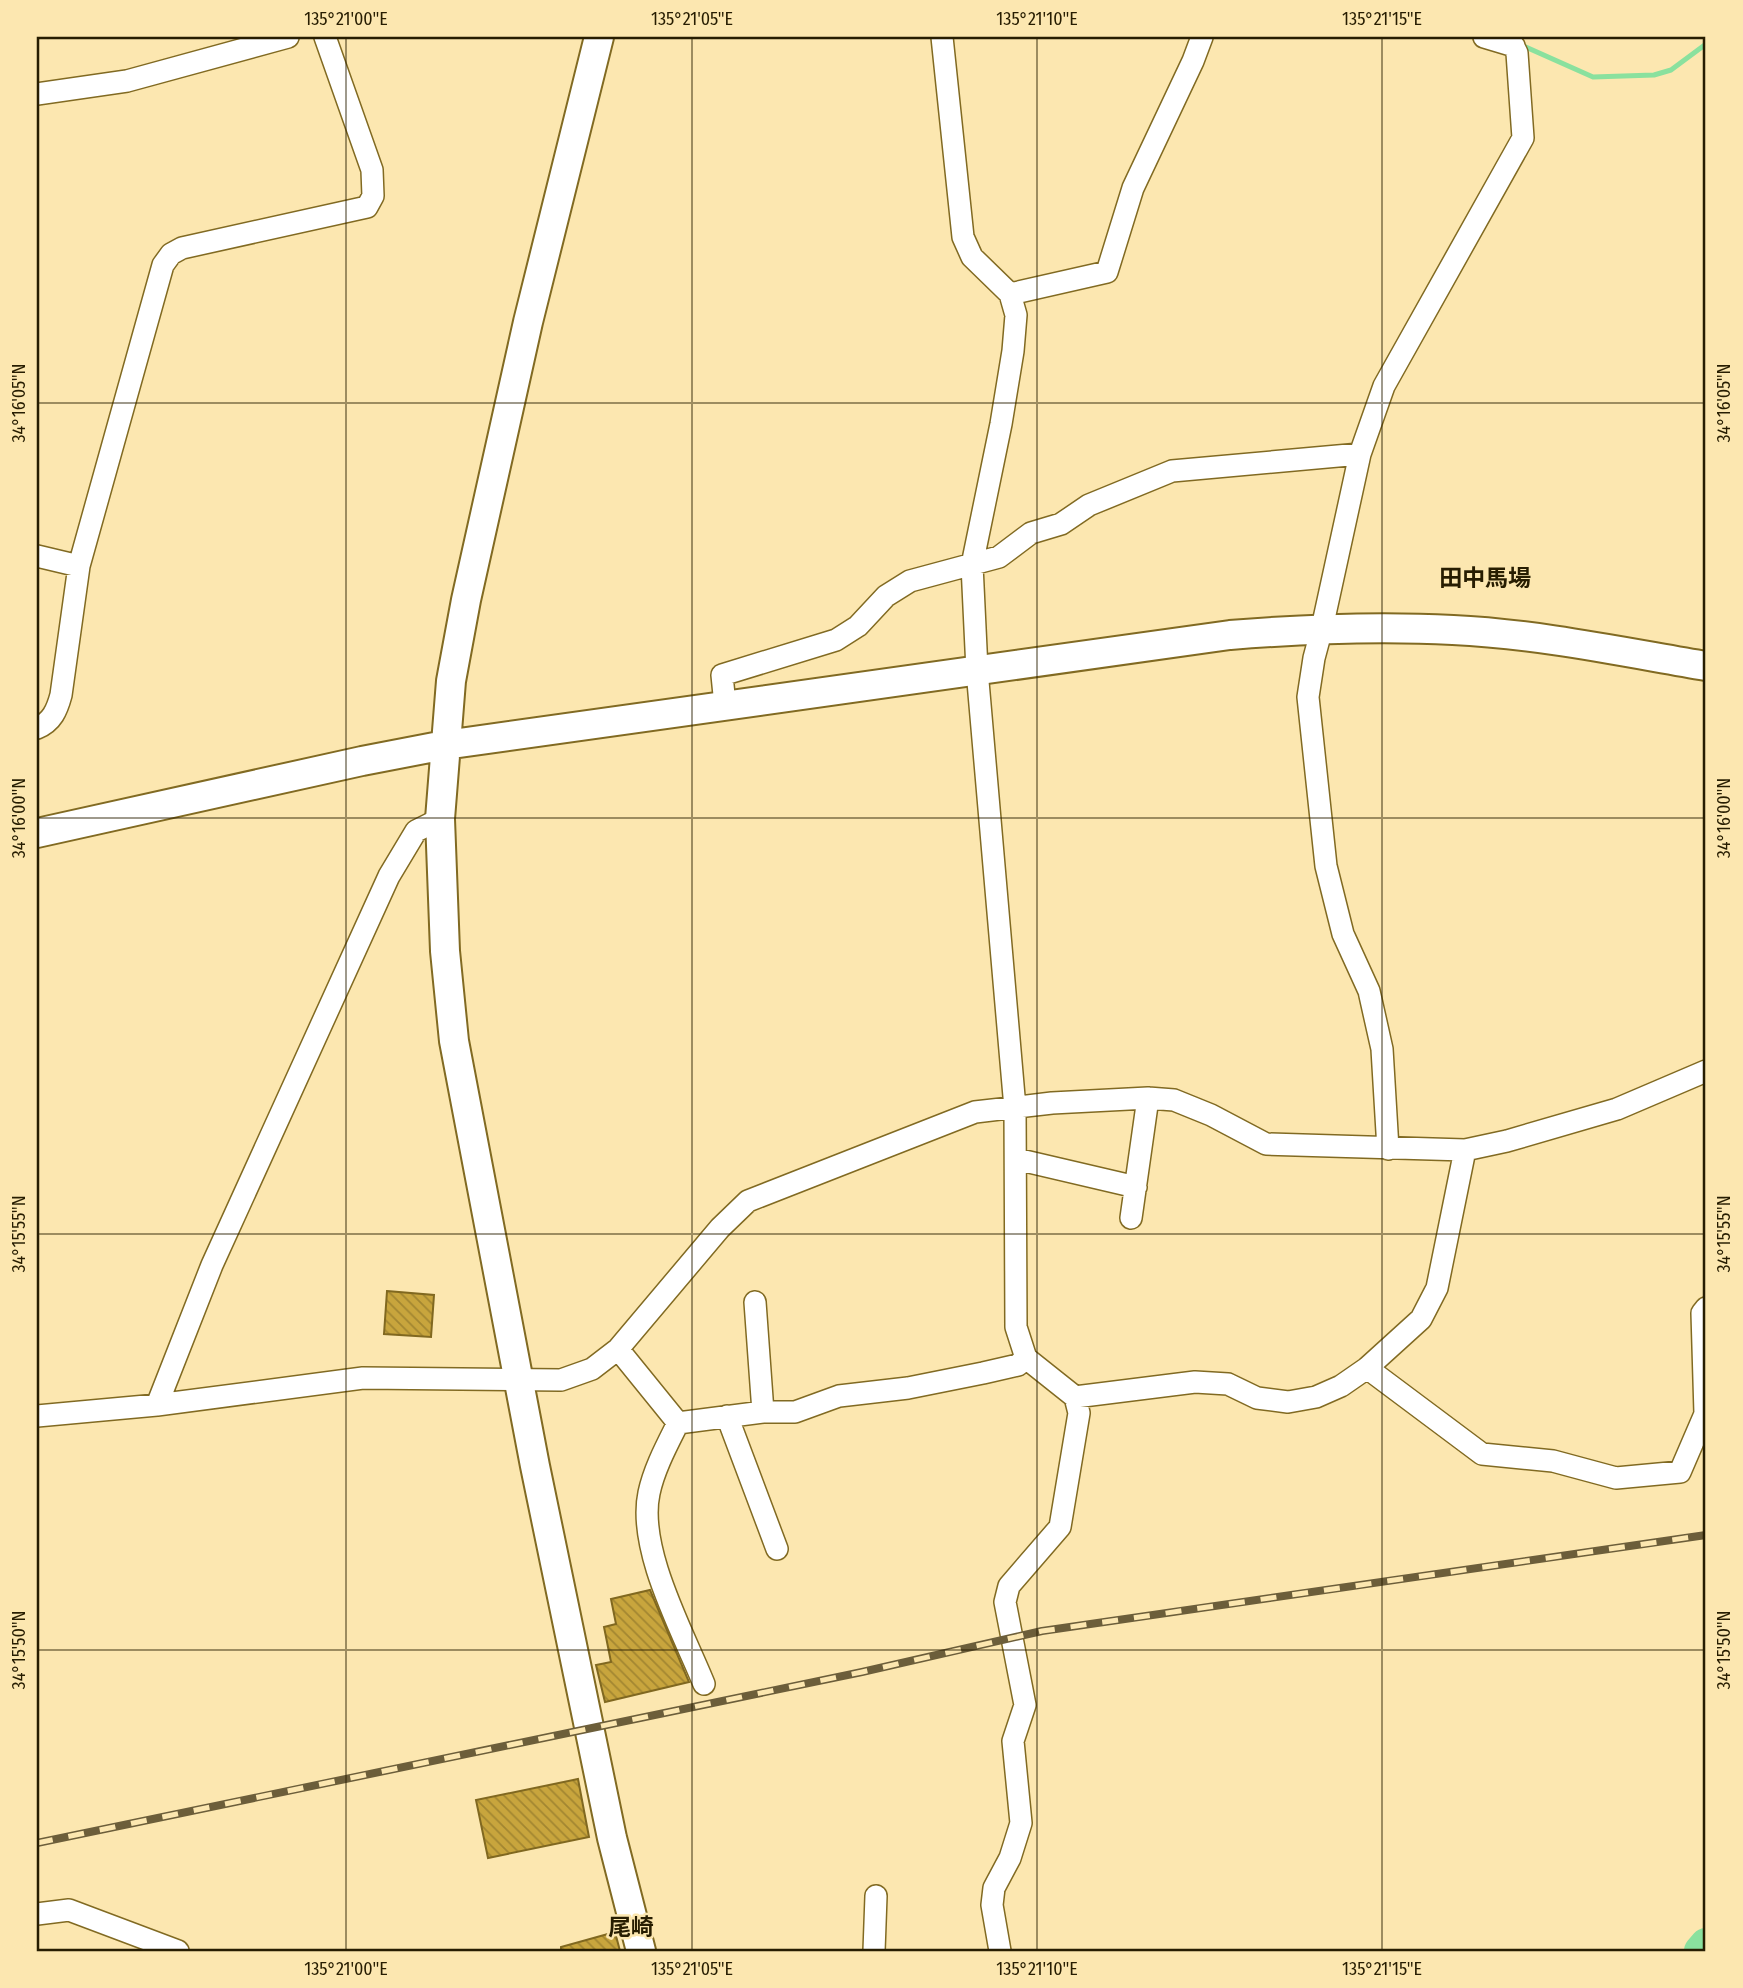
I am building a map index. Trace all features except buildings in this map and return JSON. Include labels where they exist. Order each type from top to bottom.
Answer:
[{"type":"street","points":[[37,93],[127,81],[288,37]]},
{"type":"street","points":[[37,728],[45,725],[57,710],[79,566],[163,265],[171,254],[182,248],[367,207],[373,196],[372,170],[325,37]]},
{"type":"street","points":[[599,37],[528,322],[466,600],[451,681],[440,820],[445,951],[454,1041],[518,1381],[612,1838],[641,1951]]},
{"type":"street","points":[[942,37],[963,237],[972,257],[1010,294],[1016,315],[1013,351],[972,565],[977,670],[1015,1108],[1016,1327],[1027,1358],[1075,1397],[1079,1413],[1060,1527],[1009,1587],[1005,1602],[1025,1705],[1013,1741],[1021,1823],[1010,1858],[994,1888],[992,1905],[1000,1951]]},
{"type":"street","points":[[1010,294],[1107,272],[1133,188],[1194,61],[1202,37]]},
{"type":"street","points":[[1388,1149],[1382,1049],[1369,991],[1343,934],[1326,866],[1308,697],[1314,657],[1360,454],[1384,386],[1523,138],[1517,53],[1512,41],[1484,37]]},
{"type":"street","points":[[725,705],[722,675],[836,640],[858,626],[886,596],[910,581],[999,557],[1031,533],[1061,524],[1089,505],[1172,471],[1360,454]]},
{"type":"street","points":[[37,556],[79,566]]},
{"type":"street","points":[[37,833],[445,745],[1230,635],[1322,628],[1455,630],[1549,640],[1706,666]]},
{"type":"street","points":[[157,1405],[212,1265],[389,876],[416,831],[440,820]]},
{"type":"street","points":[[37,1416],[157,1405],[363,1378],[561,1380],[592,1369],[618,1349],[720,1228],[748,1201],[975,1112],[1052,1102],[1149,1098],[1174,1100],[1211,1115],[1266,1144],[1465,1150],[1507,1142],[1617,1110],[1706,1071]]},
{"type":"street","points":[[1131,1218],[1149,1098]]},
{"type":"street","points":[[1075,1397],[1195,1382],[1228,1384],[1256,1398],[1288,1402],[1316,1397],[1341,1386],[1367,1368],[1421,1319],[1437,1288],[1465,1150]]},
{"type":"street","points":[[1016,1159],[1136,1187]]},
{"type":"street","points":[[755,1302],[763,1412]]},
{"type":"street","points":[[1367,1368],[1482,1454],[1553,1461],[1616,1478],[1680,1472],[1704,1414],[1702,1313],[1706,1308]]},
{"type":"street","points":[[618,1349],[678,1423]]},
{"type":"street","points":[[678,1423],[763,1412],[795,1412],[839,1396],[908,1388],[983,1373],[1018,1365],[1027,1358]]},
{"type":"street","points":[[727,1416],[776,1549]]},
{"type":"street","points":[[678,1423],[664,1450],[649,1494],[647,1531],[658,1572],[704,1684]]},
{"type":"street","points":[[874,1951],[876,1896]]},
{"type":"street","points":[[37,1914],[69,1910],[178,1951]]},
{"type":"waterway","points":[[1521,45],[1593,77],[1654,75],[1671,70],[1706,44]]},
{"type":"waterway","points":[[1700,1951],[1706,1944]]},
{"type":"railway","points":[[37,1843],[862,1672],[1042,1631],[1706,1535]]},
{"type":"district","name":"田中馬場","points":[[1485,578]]},
{"type":"district","name":"尾崎","points":[[631,1927]]}]
